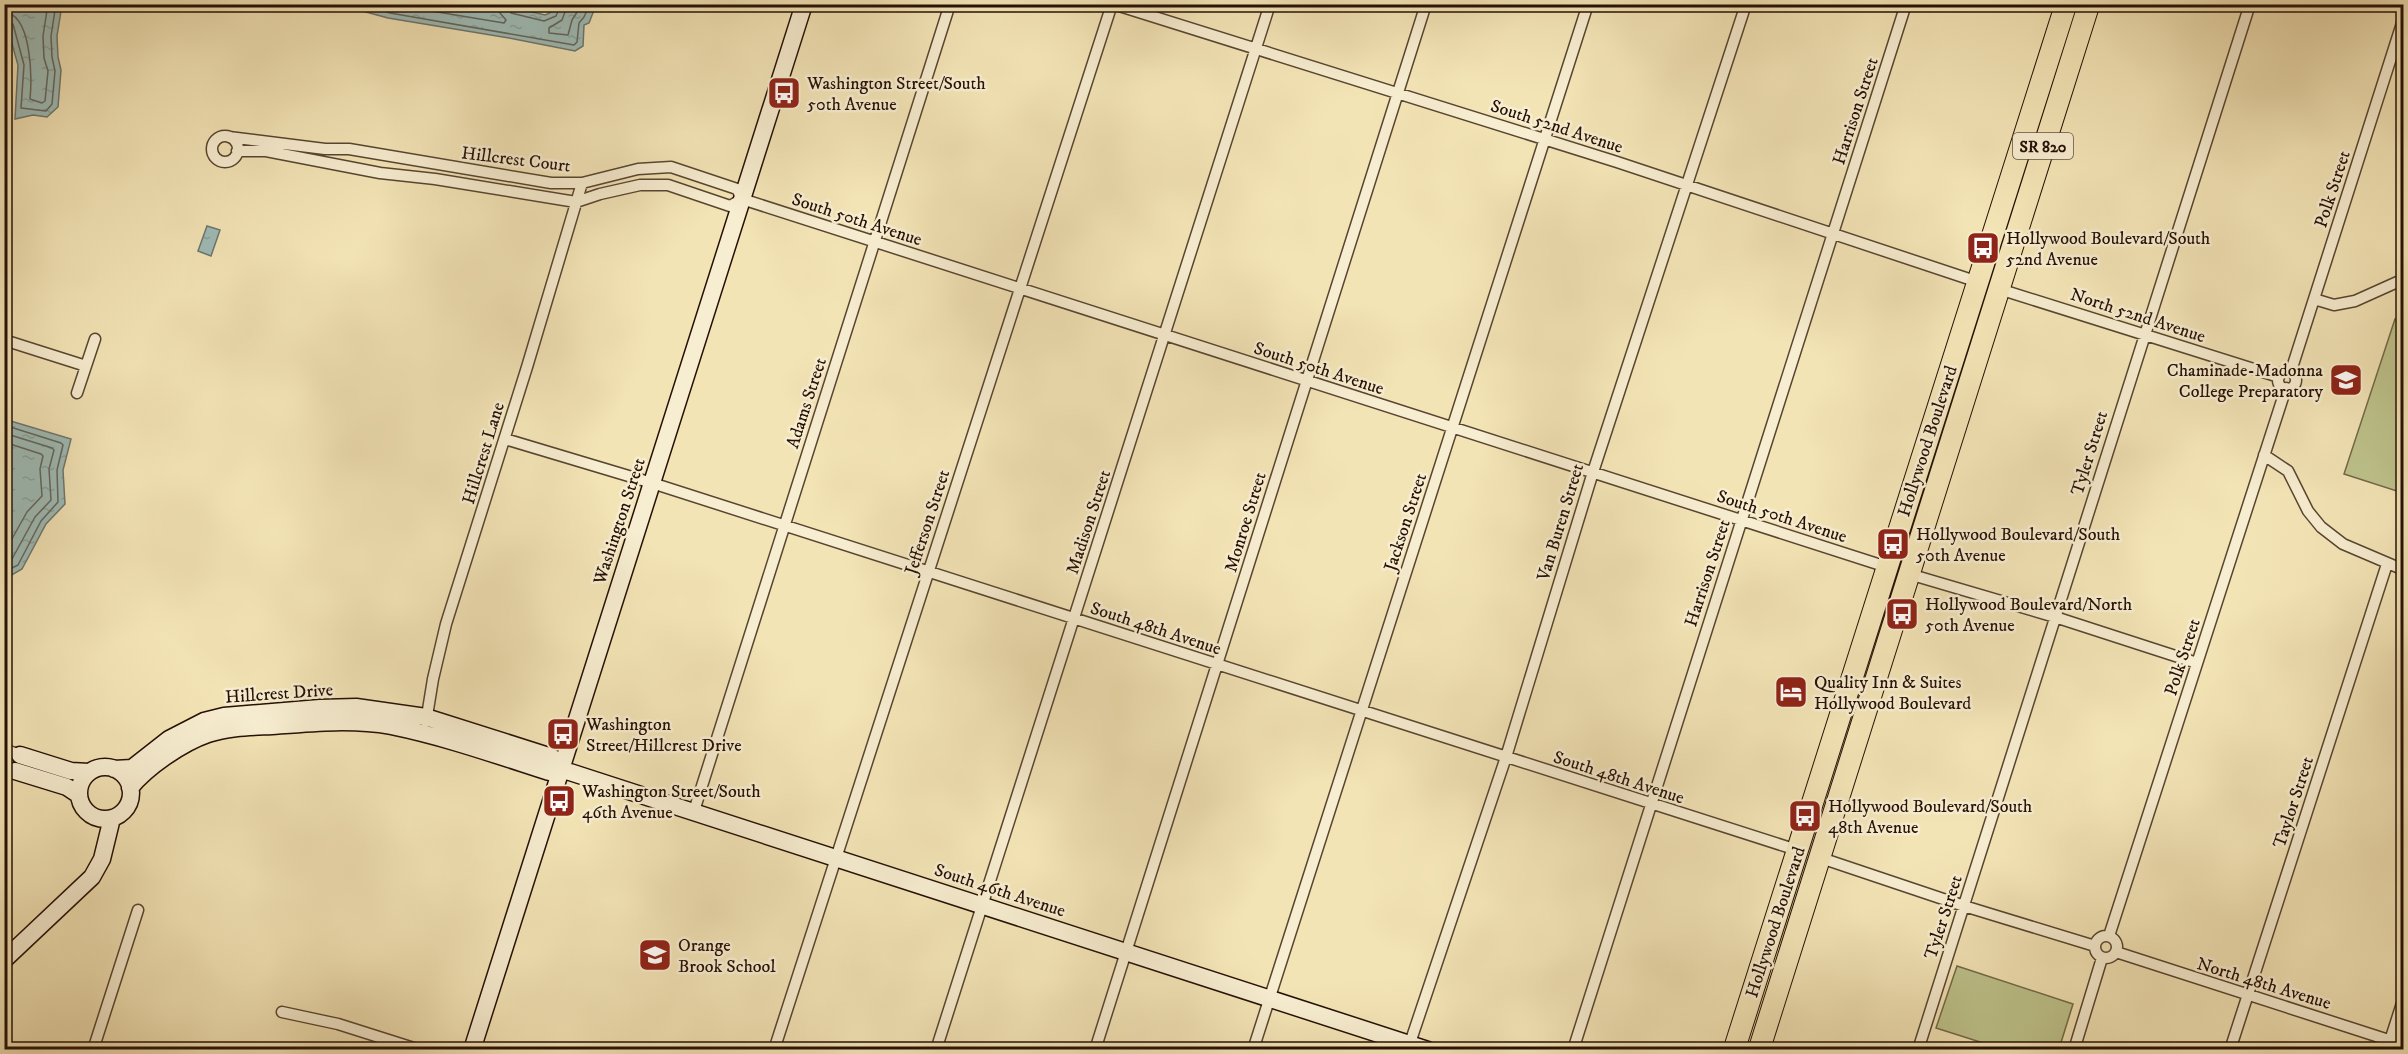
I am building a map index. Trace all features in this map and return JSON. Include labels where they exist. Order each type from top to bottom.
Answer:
[{"type":"highway","name":"Hollywood Boulevard","points":[[1759,1050],[1909,574],[2066,4]]},
{"type":"highway","name":"Hollywood Boulevard","points":[[1734,1050],[1911,493],[2089,4]]},
{"type":"highway","points":[[1909,574],[1904,570],[1903,554],[1916,509],[1911,493]]},
{"type":"highway","points":[[1883,659],[1877,643],[1896,576],[1887,567]]},
{"type":"highway","points":[[1821,858],[1814,853],[1812,842],[1830,776],[1825,762]]},
{"type":"highway","points":[[1796,936],[1786,925],[1804,872],[1802,855],[1797,850]]},
{"type":"street","name":"Washington Street","points":[[472,1050],[804,4]]},
{"type":"street","name":"Adams Street","points":[[694,811],[950,4]]},
{"type":"street","name":"South 52nd Avenue","points":[[1112,4],[1545,139],[1988,285]]},
{"type":"street","name":"Jefferson Street","points":[[774,1050],[1112,4]]},
{"type":"street","name":"Madison Street","points":[[936,1050],[1270,4]]},
{"type":"street","name":"Monroe Street","points":[[1095,1050],[1426,4]]},
{"type":"street","name":"Jackson Street","points":[[1253,1050],[1588,4]]},
{"type":"street","name":"Van Buren Street","points":[[1409,1047],[1506,757],[1593,472],[1746,4]]},
{"type":"street","name":"Harrison Street","points":[[1572,1050],[1906,4]]},
{"type":"street","name":"Tyler Street","points":[[1917,1050],[2250,4]]},
{"type":"street","name":"Polk Street","points":[[2109,936],[2286,388],[2293,386],[2296,381],[2296,376],[2291,371],[2403,17]]},
{"type":"street","points":[[222,136],[229,137],[236,143],[237,151],[233,158],[226,161],[218,160],[213,153],[215,141],[222,136]]},
{"type":"street","name":"Hillcrest Court","points":[[229,137],[349,149],[551,183],[582,183],[638,169],[671,167],[737,189],[742,199],[730,206],[668,185],[640,185],[576,202],[435,179],[380,173],[266,152],[237,151]]},
{"type":"street","name":"Hillcrest Lane","points":[[428,734],[426,717],[446,624],[505,439],[582,183]]},
{"type":"street","name":"South 50th Avenue","points":[[742,199],[1887,567]]},
{"type":"street","points":[[2314,299],[2334,305],[2355,301],[2403,279]]},
{"type":"street","name":"North 52nd Avenue","points":[[1988,285],[2279,377]]},
{"type":"street","points":[[78,393],[95,339]]},
{"type":"street","points":[[4,340],[86,366]]},
{"type":"street","points":[[2286,388],[2280,385],[2279,377],[2283,372],[2291,371]]},
{"type":"street","name":"South 48th Avenue","points":[[505,439],[652,483],[1797,850]]},
{"type":"street","points":[[2264,455],[2288,471],[2308,511],[2322,527],[2343,544],[2403,570]]},
{"type":"street","name":"Taylor Street","points":[[2230,1050],[2387,564]]},
{"type":"street","points":[[1909,574],[2055,617],[2197,663]]},
{"type":"street","name":"Hillcrest Drive","points":[[11,761],[71,771],[89,772],[106,767],[132,768],[169,739],[204,722],[224,716],[356,707],[426,717]]},
{"type":"street","name":"South 46th Avenue","points":[[426,717],[552,757],[560,769]]},
{"type":"street","name":"Hillcrest Drive","points":[[4,960],[92,877],[102,859],[112,818],[123,812],[128,805],[130,788],[140,776],[175,751],[207,734],[226,730],[321,723],[388,726],[428,734]]},
{"type":"street","name":"South 46th Avenue","points":[[428,734],[549,772],[560,769],[694,811],[1270,998],[1409,1047],[1428,1050]]},
{"type":"street","points":[[11,761],[79,795],[80,786],[89,772]]},
{"type":"street","points":[[114,769],[127,780],[130,788]]},
{"type":"street","name":"Hillcrest Drive","points":[[73,895],[96,846],[92,816],[81,803],[79,795]]},
{"type":"street","points":[[92,816],[99,819],[112,818]]},
{"type":"street","points":[[1821,858],[1964,906],[2095,946]]},
{"type":"street","points":[[93,1050],[138,910]]},
{"type":"street","points":[[2109,936],[2117,944],[2116,952],[2109,958],[2102,958],[2096,953],[2095,946],[2100,938],[2109,936]]},
{"type":"street","name":"North 48th Avenue","points":[[2116,952],[2248,995],[2388,1045],[2403,1045]]},
{"type":"street","points":[[2073,1050],[2102,958]]},
{"type":"street","points":[[2388,1045],[2403,998]]},
{"type":"street","points":[[282,1012],[338,1024],[420,1050]]},
{"type":"green space","points":[[2395,319],[2403,322],[2403,493],[2344,474]]},
{"type":"green space","points":[[1957,966],[2073,1004],[2059,1049],[2002,1049],[1936,1028]]},
{"type":"water","points":[[4,5],[62,5],[57,36],[61,70],[58,107],[47,117],[33,115],[15,119],[18,65],[5,19]]},
{"type":"water","points":[[340,5],[503,5],[545,15],[552,12],[556,5],[596,5],[589,23],[584,25],[583,46],[575,51],[388,18]]},
{"type":"water","points":[[207,226],[220,230],[211,256],[198,251]]},
{"type":"water","points":[[4,419],[71,439],[63,470],[65,504],[46,524],[22,569],[5,579]]},
{"type":"place","name":"Washington Street/South 50th Avenue","points":[[784,93]]},
{"type":"place","name":"Hollywood Boulevard/South 52nd Avenue","points":[[1983,248]]},
{"type":"place","name":"Chaminade-Madonna College Preparatory","points":[[2346,380]]},
{"type":"place","name":"Hollywood Boulevard/South 50th Avenue","points":[[1893,544]]},
{"type":"place","name":"Hollywood Boulevard/North 50th Avenue","points":[[1902,614]]},
{"type":"place","name":"Quality Inn & Suites Hollywood Boulevard","points":[[1791,692]]},
{"type":"place","name":"Washington Street/Hillcrest Drive","points":[[563,734]]},
{"type":"place","name":"Washington Street/South 46th Avenue","points":[[559,801]]},
{"type":"place","name":"Hollywood Boulevard/South 48th Avenue","points":[[1805,816]]},
{"type":"place","name":"Orange Brook School","points":[[655,955]]}]
